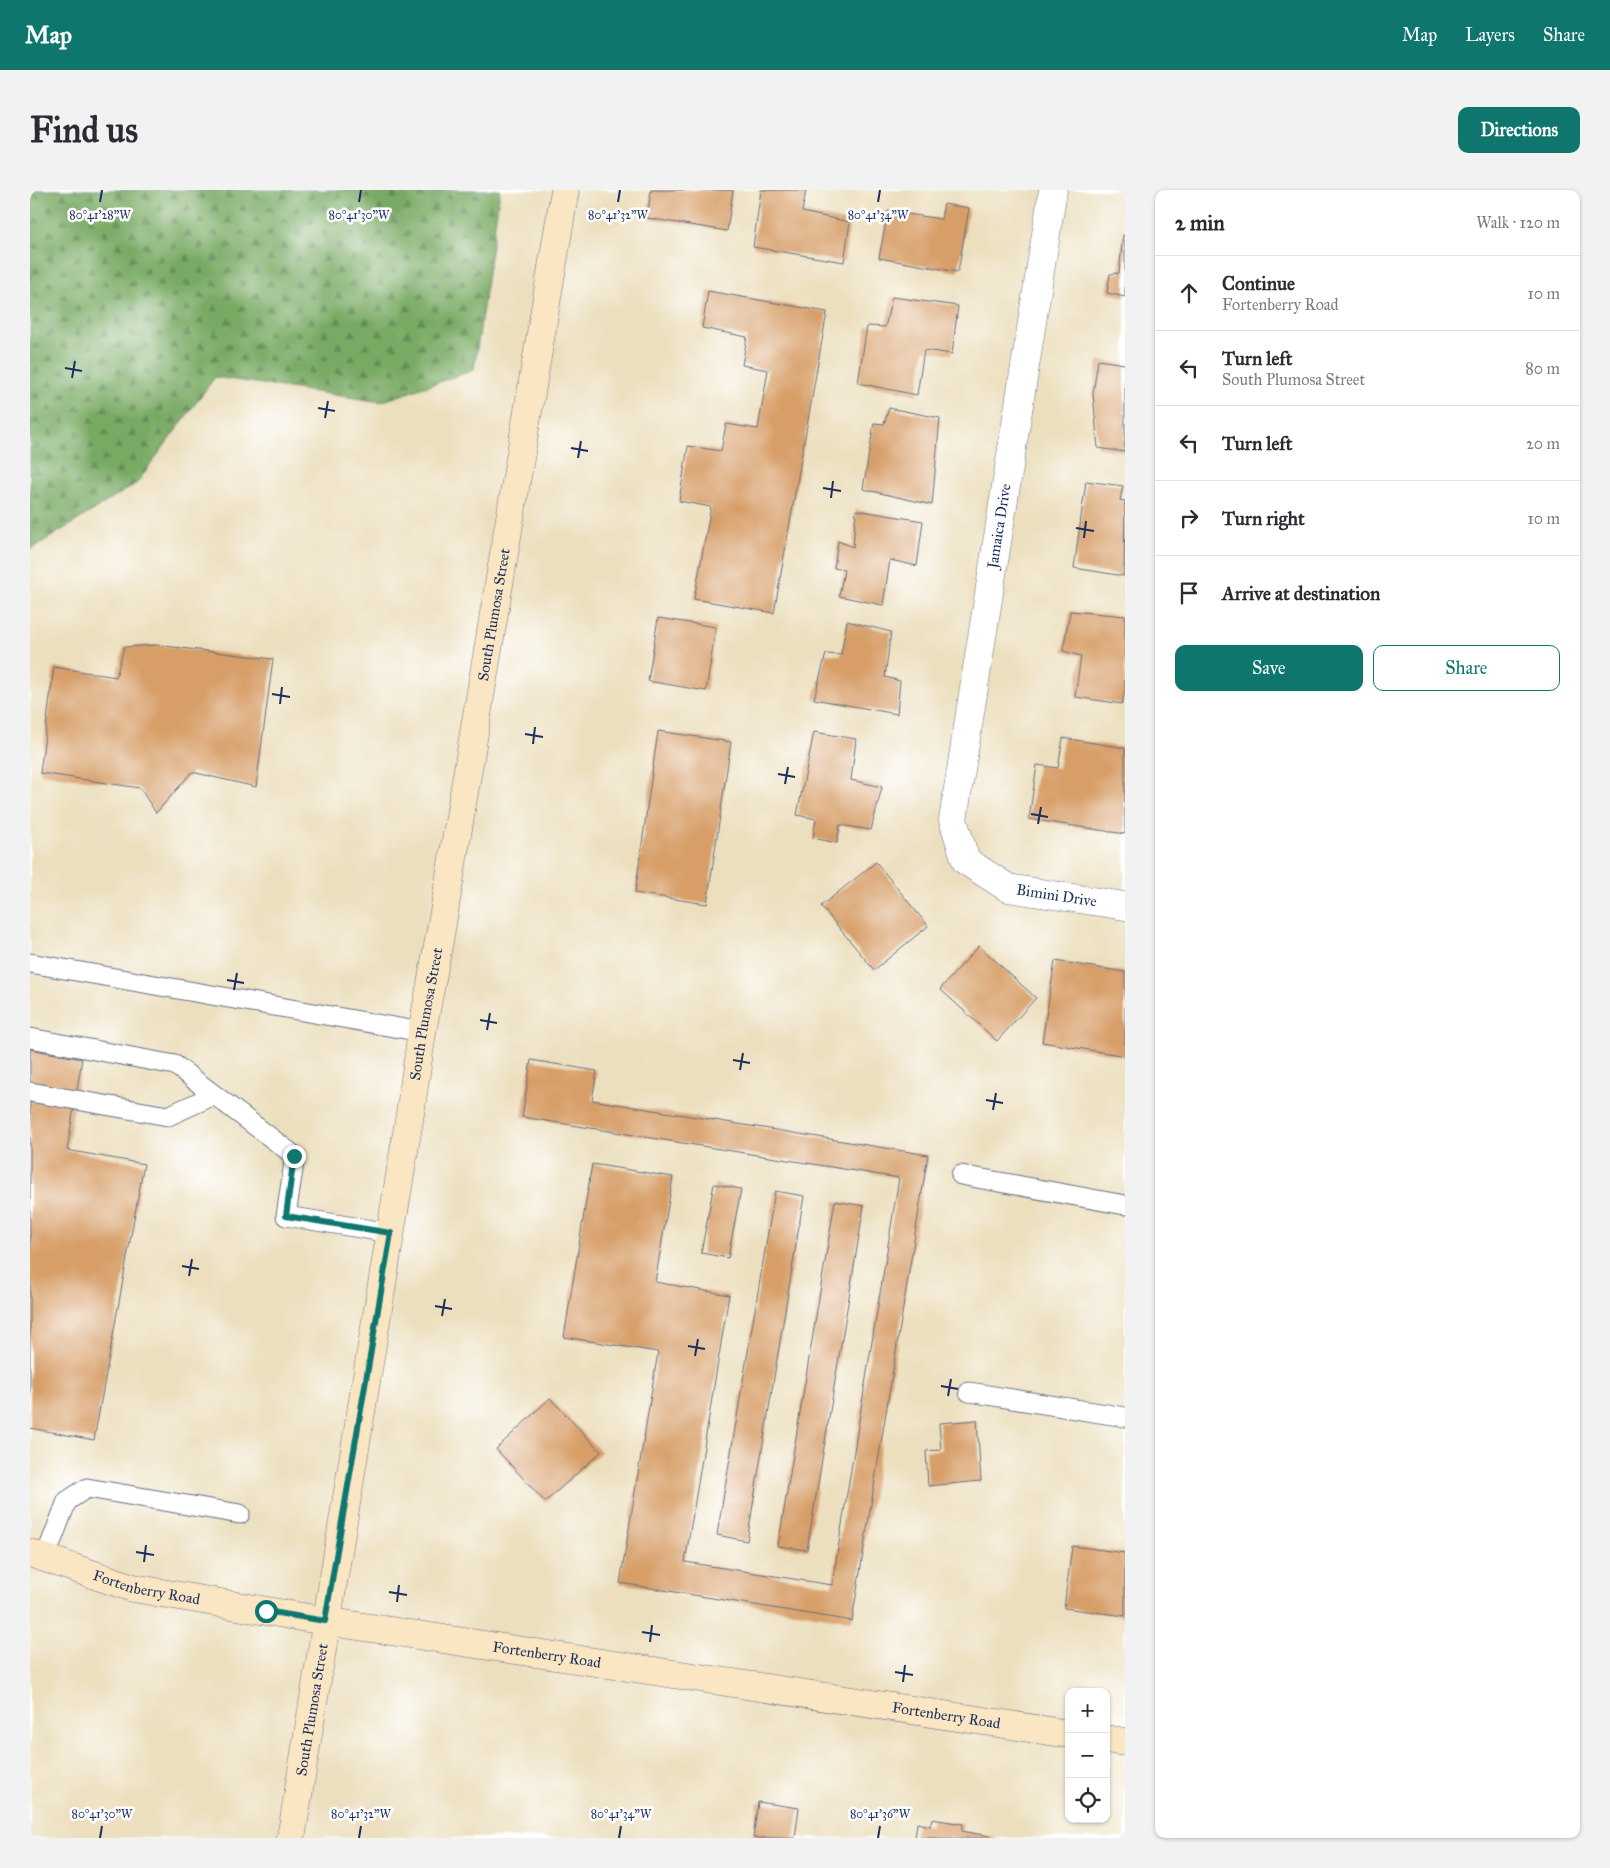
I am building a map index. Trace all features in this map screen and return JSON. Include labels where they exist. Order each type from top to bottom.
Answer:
[{"type":"street","name":"South Plumosa Street","points":[[290,1838],[391,1233],[422,1032],[441,930],[565,190]]},
{"type":"street","name":"Jamaica Drive","points":[[966,861],[953,820],[1053,190]]},
{"type":"street","name":"Bimini Drive","points":[[966,861],[1008,888],[1125,906]]},
{"type":"street","name":"Fortenberry Road","points":[[38,1556],[133,1588],[325,1621],[1065,1733]]},
{"type":"street","points":[[1110,1740],[1125,1742]]},
{"type":"lane","points":[[30,963],[422,1032]]},
{"type":"lane","points":[[30,1038],[175,1065],[294,1156],[286,1216],[391,1233]]},
{"type":"lane","points":[[30,1092],[168,1116],[214,1096]]},
{"type":"lane","points":[[961,1175],[1125,1205]]},
{"type":"lane","points":[[969,1392],[1125,1417]]},
{"type":"lane","points":[[38,1556],[67,1501],[87,1488],[240,1514]]},
{"type":"green space","points":[[30,190],[500,190],[474,370],[381,402],[215,377],[137,483],[30,550]]},
{"type":"building","points":[[651,190],[733,190],[727,231],[647,218]]},
{"type":"building","points":[[761,190],[806,190],[802,212],[850,222],[844,262],[753,247]]},
{"type":"building","points":[[944,204],[969,208],[958,272],[879,258],[888,211],[941,219]]},
{"type":"building","points":[[1123,235],[1125,235],[1125,297],[1107,293],[1110,274],[1119,273]]},
{"type":"building","points":[[708,291],[827,312],[774,613],[694,599],[711,507],[679,501],[688,446],[721,451],[726,424],[758,429],[768,370],[742,365],[747,337],[702,328]]},
{"type":"building","points":[[892,297],[958,306],[952,354],[924,350],[917,395],[858,383],[867,326],[885,327]]},
{"type":"building","points":[[1098,360],[1125,364],[1125,452],[1098,448],[1093,394]]},
{"type":"building","points":[[889,408],[940,418],[932,505],[863,489],[874,423],[884,424]]},
{"type":"building","points":[[1086,481],[1123,486],[1120,500],[1125,501],[1124,576],[1074,568]]},
{"type":"building","points":[[856,510],[923,521],[917,566],[890,560],[883,605],[839,596],[844,570],[834,568],[838,541],[853,547]]},
{"type":"building","points":[[1070,611],[1125,616],[1125,690],[1122,704],[1075,697],[1081,656],[1063,651]]},
{"type":"building","points":[[658,618],[716,627],[706,691],[648,681]]},
{"type":"building","points":[[847,621],[891,632],[885,677],[900,681],[897,714],[814,699],[826,654],[841,655]]},
{"type":"building","points":[[156,645],[273,659],[256,787],[192,772],[156,813],[140,788],[40,773],[54,667],[116,677],[124,647]]},
{"type":"building","points":[[658,731],[731,742],[707,904],[635,893]]},
{"type":"building","points":[[814,732],[856,739],[851,780],[882,787],[871,830],[840,825],[837,843],[813,838],[816,819],[797,815]]},
{"type":"building","points":[[1063,738],[1125,748],[1125,834],[1029,819],[1037,765],[1058,768]]},
{"type":"building","points":[[876,862],[928,926],[874,970],[821,906]]},
{"type":"building","points":[[979,946],[1036,998],[997,1041],[940,989]]},
{"type":"building","points":[[1055,961],[1125,972],[1125,1056],[1042,1042]]},
{"type":"building","points":[[30,1049],[82,1059],[67,1150],[144,1164],[94,1440],[30,1428]]},
{"type":"building","points":[[531,1060],[597,1071],[592,1100],[928,1155],[852,1621],[620,1583],[658,1352],[564,1337],[592,1164],[673,1177],[655,1282],[729,1295],[685,1562],[832,1585],[899,1178],[522,1117]]},
{"type":"building","points":[[714,1184],[741,1189],[728,1258],[701,1253]]},
{"type":"building","points":[[775,1191],[804,1196],[747,1541],[717,1535]]},
{"type":"building","points":[[835,1201],[864,1206],[807,1550],[778,1546]]},
{"type":"building","points":[[550,1398],[601,1452],[545,1502],[496,1449]]},
{"type":"building","points":[[977,1420],[981,1481],[928,1486],[926,1451],[941,1450],[939,1423]]},
{"type":"building","points":[[1072,1546],[1125,1553],[1125,1616],[1064,1608]]},
{"type":"building","points":[[758,1802],[799,1808],[795,1838],[753,1838]]},
{"type":"building","points":[[932,1819],[963,1824],[962,1831],[999,1838],[915,1838],[917,1823],[930,1826]]},
{"type":"route","points":[[266,1611],[325,1621],[391,1233],[286,1216],[294,1156]]}]
